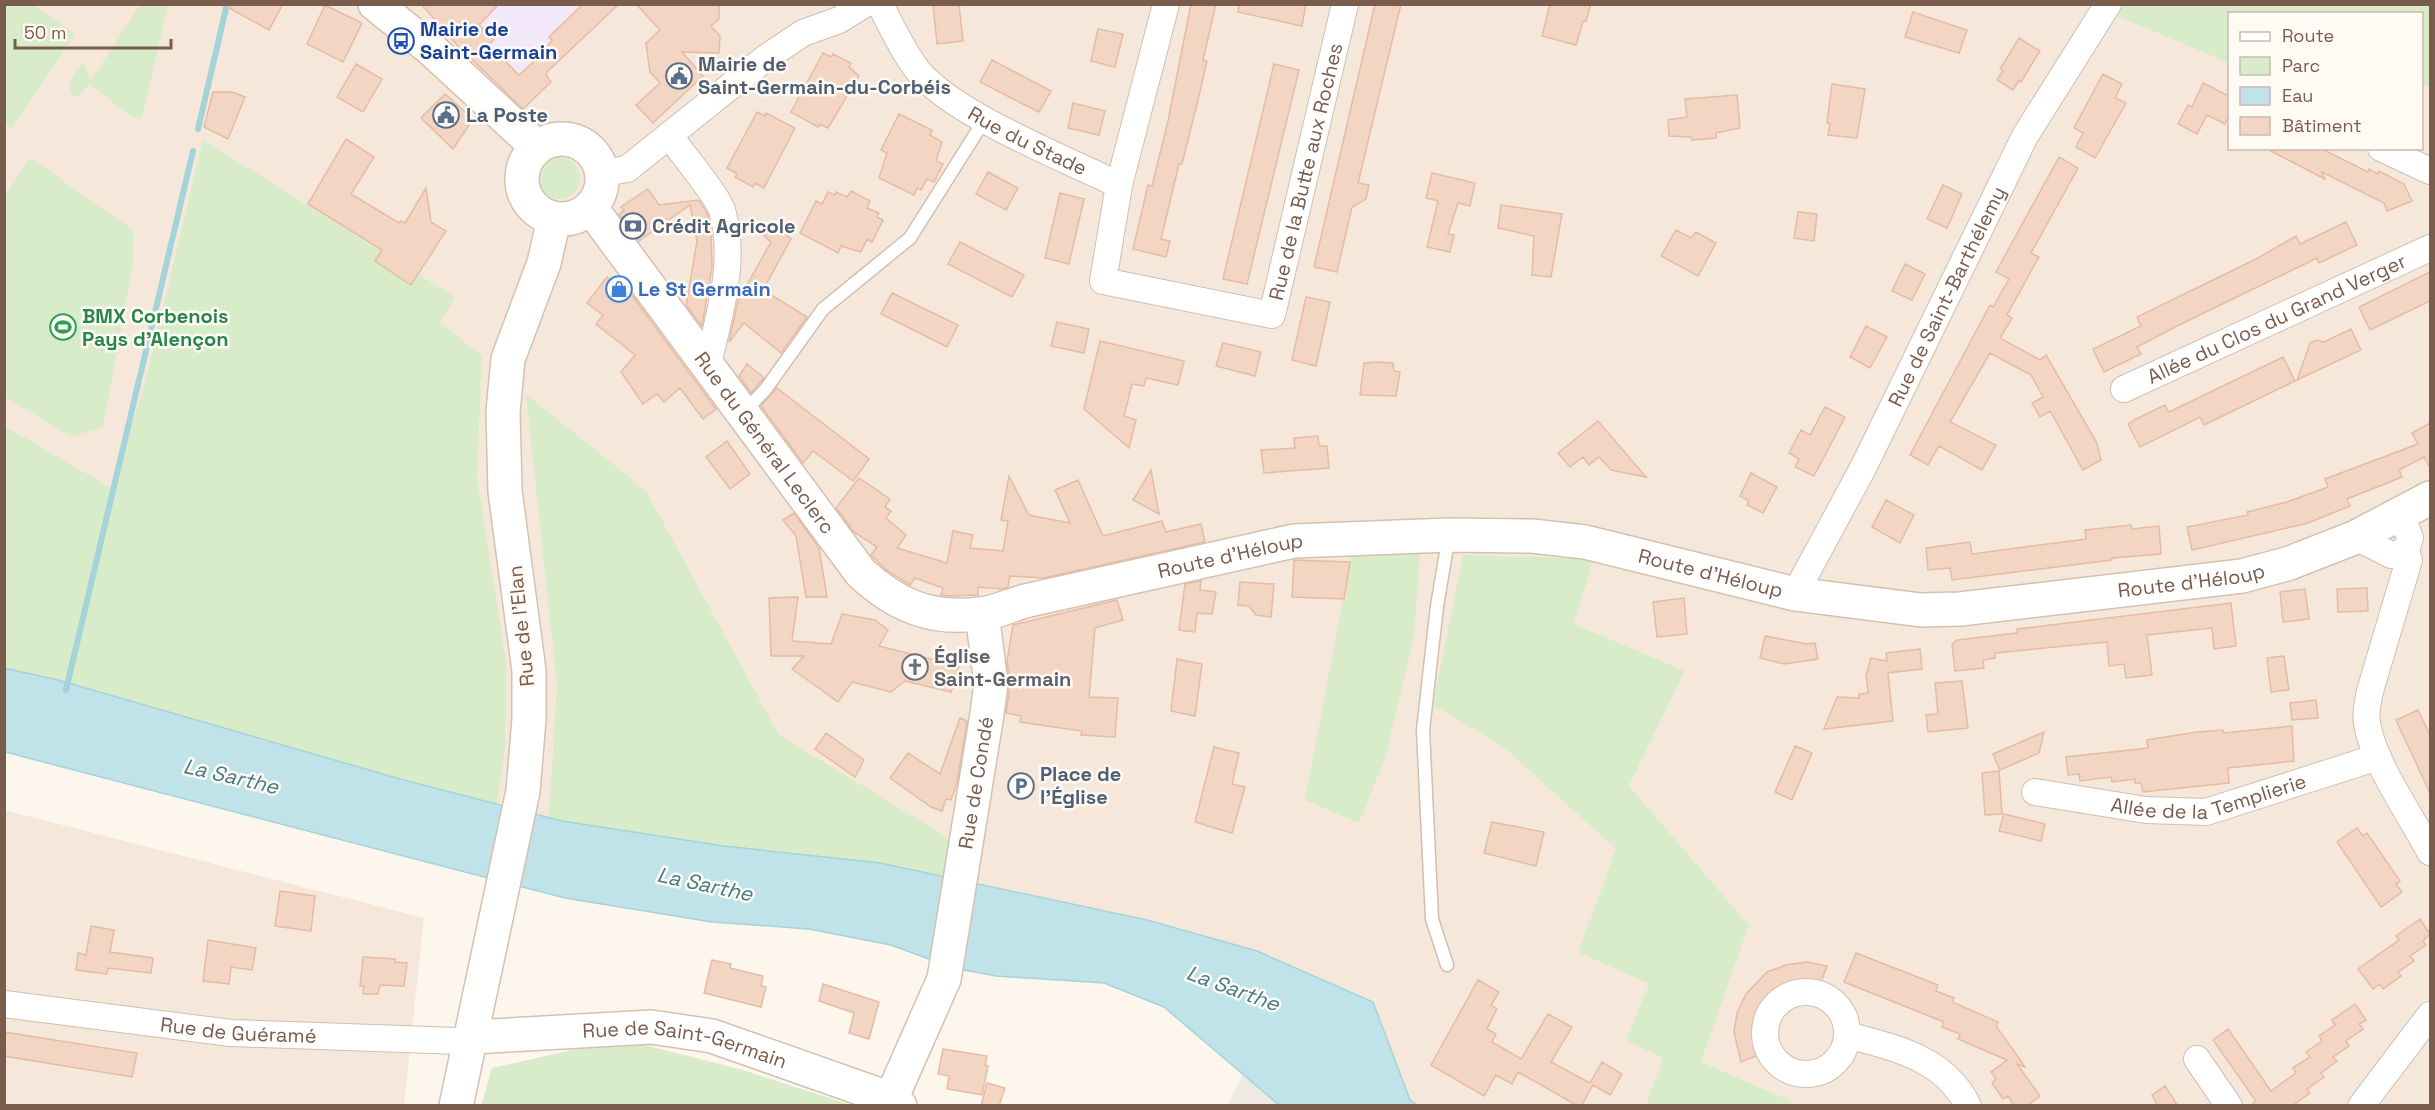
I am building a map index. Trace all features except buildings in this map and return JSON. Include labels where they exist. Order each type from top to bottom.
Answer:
[{"type":"street","points":[[375,4],[431,49],[537,147]]},
{"type":"street","points":[[603,173],[627,170],[767,57],[803,33],[838,20],[865,4]]},
{"type":"street","name":"Rue du Stade","points":[[880,4],[906,54],[921,74],[942,92],[985,119],[1119,185]]},
{"type":"street","name":"Rue de la Butte aux Roches","points":[[1166,4],[1119,185],[1103,281],[1272,315],[1345,4]]},
{"type":"street","name":"Rue de Saint-Barthélemy","points":[[1795,594],[1863,468],[2025,136],[2108,4]]},
{"type":"street","points":[[669,135],[722,208],[728,248],[725,288],[708,364]]},
{"type":"street","points":[[556,139],[577,141],[590,149],[603,173],[601,192],[591,208],[574,218],[554,219],[539,212],[528,200],[522,182],[525,163],[537,147],[556,139]]},
{"type":"street","points":[[2385,150],[2430,171]]},
{"type":"street","name":"Rue du Général Leclerc","points":[[591,208],[861,573],[884,594],[906,606],[945,615],[982,614]]},
{"type":"street","name":"Rue de l'Elan","points":[[456,1106],[473,1037],[523,791],[529,719],[529,671],[505,491],[502,412],[508,359],[544,263],[554,219]]},
{"type":"street","name":"Allée du Clos du Grand Verger","points":[[2124,389],[2430,248]]},
{"type":"street","name":"Route d'Héloup","points":[[982,614],[1025,601],[1294,541],[1449,535],[1532,536],[1585,542],[1795,594],[1921,610],[1960,609],[2242,576],[2290,563],[2356,537],[2412,537],[2430,498]]},
{"type":"street","points":[[2412,537],[2409,560],[2366,708],[2367,724],[2378,758],[2430,852]]},
{"type":"street","name":"Rue de Condé","points":[[944,979],[991,683],[982,614]]},
{"type":"street","name":"Allée de la Templierie","points":[[2035,792],[2146,810],[2206,812],[2378,758]]},
{"type":"street","name":"Rue de Saint-Germain","points":[[473,1037],[651,1027],[712,1036],[896,1102],[944,979]]},
{"type":"street","name":"Rue de Guéramé","points":[[4,1004],[231,1033],[449,1041],[473,1037]]},
{"type":"street","points":[[2361,1106],[2430,1015]]},
{"type":"street","points":[[1848,1035],[1903,1051],[1936,1066],[1960,1088],[1968,1106]]},
{"type":"street","points":[[2197,1059],[2229,1106]]},
{"type":"lane","points":[[744,412],[765,390],[823,309],[910,238],[985,119]]},
{"type":"lane","points":[[1447,964],[1432,919],[1423,730],[1437,606],[1449,535]]},
{"type":"shaded area","points":[[604,4],[611,12],[562,58],[551,47],[535,60],[548,73],[532,89],[537,95],[522,110],[436,24],[438,21],[421,5]]},
{"type":"shaded area","points":[[2091,4],[2228,63],[2228,150],[2423,150],[2423,87],[2430,86],[2430,1105],[1790,1105],[1791,1101],[1701,1062],[1749,925],[1629,786],[1685,671],[1574,624],[1594,560],[1433,705],[1503,747],[1616,849],[1578,952],[1649,984],[1626,1041],[1664,1058],[1646,1105],[1417,1105],[1410,1100],[1373,1002],[1257,951],[1147,920],[880,863],[562,821],[400,779],[234,730],[111,489],[5,425],[5,5]]},
{"type":"shaded area","points":[[4,810],[424,918],[404,1105],[5,1105]]},
{"type":"shaded area","points":[[1242,1075],[1279,1105],[1228,1106]]},
{"type":"green space","points":[[4,5],[33,5],[75,34],[12,128],[5,123]]},
{"type":"green space","points":[[140,5],[168,5],[142,117],[133,118],[89,84],[79,97],[71,94],[70,85],[72,76],[83,61],[91,80]]},
{"type":"green space","points":[[2091,5],[2430,5],[2430,86],[2423,87],[2423,12],[2228,12],[2228,63]]},
{"type":"green space","points":[[203,140],[455,297],[440,323],[482,356],[477,477],[506,662],[505,747],[497,804],[400,779],[74,686],[5,685],[4,425],[111,488],[143,391]]},
{"type":"green space","points":[[559,157],[574,163],[580,178],[574,193],[559,199],[544,193],[538,178],[544,163]]},
{"type":"green space","name":"BMX Corbenois Pays d'Alençon","points":[[28,160],[35,161],[133,230],[133,262],[103,427],[72,437],[5,397],[5,197]]},
{"type":"green space","points":[[526,394],[646,491],[779,735],[949,838],[942,885],[548,831],[557,685]]},
{"type":"green space","points":[[1420,549],[1414,637],[1385,758],[1359,823],[1305,800],[1352,552]]},
{"type":"green space","points":[[1463,555],[1594,559],[1574,624],[1685,671],[1629,786],[1749,925],[1701,1062],[1791,1101],[1790,1105],[1646,1105],[1663,1058],[1626,1041],[1649,984],[1578,952],[1616,849],[1503,747],[1433,705]]},
{"type":"green space","points":[[621,1039],[743,1070],[851,1105],[481,1106],[492,1068]]},
{"type":"water","name":"La Sarthe","points":[[4,668],[58,680],[400,779],[562,821],[724,846],[880,863],[1147,920],[1257,951],[1373,1002],[1410,1100],[1417,1105],[1279,1105],[1164,1007],[1104,983],[996,976],[953,968],[891,945],[809,929],[712,922],[565,898],[5,752]]},
{"type":"waterway","points":[[198,129],[227,4]]},
{"type":"waterway","points":[[66,690],[193,151]]},
{"type":"place","name":"Mairie de Saint-Germain","points":[[401,41]]},
{"type":"place","name":"Mairie de Saint-Germain-du-Corbéis","points":[[679,76]]},
{"type":"place","name":"La Poste","points":[[446,115]]},
{"type":"place","name":"Crédit Agricole","points":[[633,226]]},
{"type":"place","name":"Le St Germain","points":[[619,289]]},
{"type":"place","name":"BMX Corbenois Pays d'Alençon","points":[[63,327]]},
{"type":"place","name":"Église Saint-Germain","points":[[915,667]]},
{"type":"place","name":"Place de l'Église","points":[[1021,786]]}]
